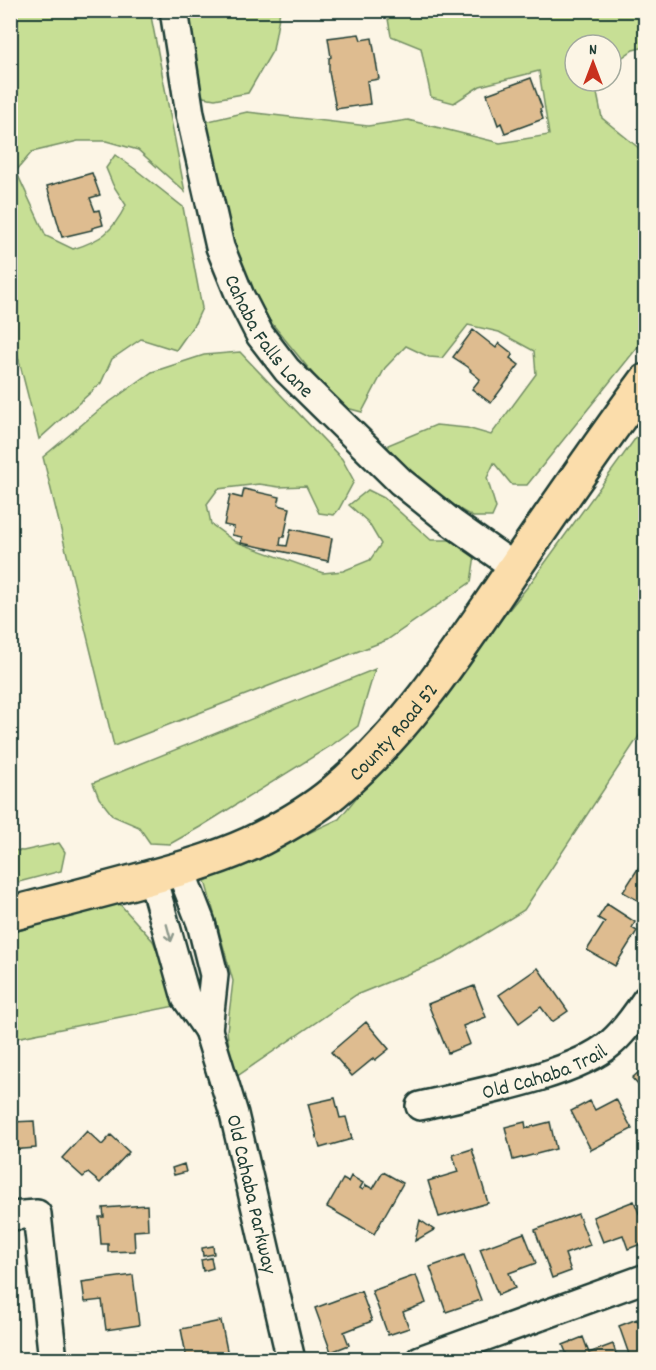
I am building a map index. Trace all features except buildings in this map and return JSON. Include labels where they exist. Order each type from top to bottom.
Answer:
[{"type":"main road","name":"County Road 52","points":[[10,914],[166,873],[260,839],[334,793],[365,764],[414,709],[475,626],[645,381]]},
{"type":"street","name":"Cahaba Falls Lane","points":[[174,10],[190,114],[220,247],[240,296],[260,335],[287,370],[402,482],[452,523],[497,555],[506,561],[519,562]]},
{"type":"street","name":"Old Cahaba Parkway","points":[[166,873],[186,998],[208,1030],[234,1114],[291,1359]]},
{"type":"street","name":"Old Cahaba Trail","points":[[420,1106],[509,1084],[582,1061],[610,1044],[645,1000]]},
{"type":"street","points":[[10,1216],[37,1214],[53,1359]]},
{"type":"street","points":[[420,1359],[645,1278]]},
{"type":"green space","points":[[10,11],[150,11],[185,192],[138,150],[106,141],[78,141],[32,152],[16,171],[46,236],[73,249],[105,234],[116,222],[126,205],[113,185],[106,168],[115,155],[135,169],[183,207],[202,308],[195,323],[176,350],[141,339],[112,359],[101,383],[39,439],[11,329]]},
{"type":"green space","points":[[187,11],[280,11],[273,50],[248,93],[215,99],[203,97],[197,80]]},
{"type":"green space","points":[[384,11],[645,11],[645,47],[633,50],[623,57],[623,33],[563,33],[563,93],[597,93],[602,118],[645,153],[645,338],[527,485],[512,485],[494,463],[487,478],[496,508],[492,517],[473,517],[461,510],[387,455],[388,445],[436,425],[467,428],[491,435],[536,374],[534,351],[499,332],[468,325],[442,358],[429,357],[406,346],[385,368],[362,412],[339,406],[270,321],[231,251],[200,123],[247,112],[368,126],[408,120],[500,143],[549,135],[539,71],[480,86],[454,103],[431,97],[421,48],[391,36],[387,13]]},
{"type":"green space","points":[[240,352],[342,459],[354,481],[334,515],[319,513],[306,486],[279,487],[259,484],[218,489],[207,504],[211,524],[234,541],[323,573],[343,571],[370,560],[381,544],[368,522],[349,505],[368,490],[384,498],[431,540],[461,540],[475,555],[471,582],[387,640],[114,746],[43,457],[104,406],[152,372],[204,355]]},
{"type":"green space","points":[[645,425],[645,727],[524,910],[442,960],[356,995],[233,1079],[227,1031],[233,981],[205,881],[339,819],[529,585]]},
{"type":"green space","points":[[375,669],[358,726],[332,745],[170,844],[150,843],[139,827],[113,816],[99,798],[93,783]]},
{"type":"green space","points":[[59,843],[65,852],[61,871],[11,884],[11,850],[23,851]]},
{"type":"green space","points":[[118,902],[153,941],[180,1005],[11,1039],[11,933]]}]
